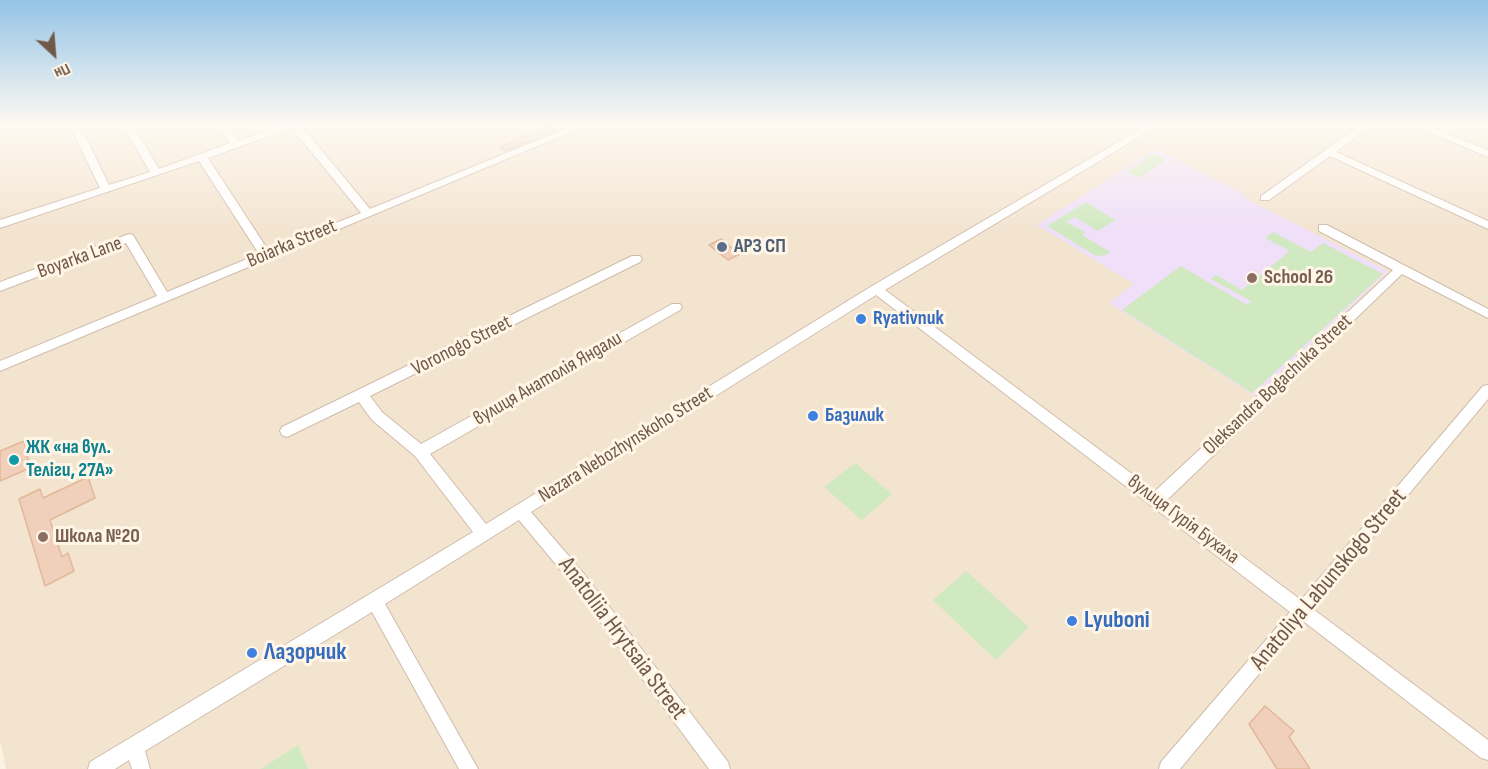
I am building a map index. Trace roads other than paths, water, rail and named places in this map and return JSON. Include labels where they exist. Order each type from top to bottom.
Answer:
[{"type":"street","points":[[92,160],[106,189]]},
{"type":"street","points":[[148,160],[156,173]]},
{"type":"street","points":[[0,224],[194,160]]},
{"type":"street","points":[[204,160],[266,256]]},
{"type":"street","points":[[323,160],[367,213]]},
{"type":"street","name":"Boiarka Street","points":[[0,366],[497,160]]},
{"type":"street","name":"Nazara Nebozhynskoho Street","points":[[97,769],[484,534],[876,289],[1095,160]]},
{"type":"street","points":[[1265,198],[1318,160]]},
{"type":"street","points":[[1346,160],[1488,225]]},
{"type":"street","points":[[1323,228],[1488,314]]},
{"type":"street","name":"Boyarka Lane","points":[[0,287],[129,238],[164,297]]},
{"type":"street","name":"Voronogo Street","points":[[287,431],[636,259]]},
{"type":"street","name":"Oleksandra Bogachuka Street","points":[[1156,500],[1401,269]]},
{"type":"street","name":"вулиця Гурія Бухала","points":[[876,289],[1488,751]]},
{"type":"street","name":"вулиця Анатолія Яндали","points":[[420,452],[676,307]]},
{"type":"street","name":"Anatoliya Labunskogo Street","points":[[1168,769],[1304,611],[1488,390]]},
{"type":"street","points":[[362,396],[376,416],[420,452],[484,534]]},
{"type":"street","name":"Anatoliia Hrytsaia Street","points":[[521,511],[579,579],[721,769]]},
{"type":"street","points":[[375,601],[469,769]]},
{"type":"street","points":[[134,747],[141,769]]},
{"type":"place","name":"АРЗ СП","points":[[722,247]]},
{"type":"place","name":"School 26","points":[[1252,278]]},
{"type":"place","name":"Ryativnuk","points":[[861,319]]},
{"type":"place","name":"Базилик","points":[[813,416]]},
{"type":"place","name":"ЖК «на вул. Теліги, 27А»","points":[[14,460]]},
{"type":"place","name":"Школа №20","points":[[43,537]]},
{"type":"place","name":"Lyuboni","points":[[1072,621]]},
{"type":"place","name":"Лазорчик","points":[[252,653]]}]
